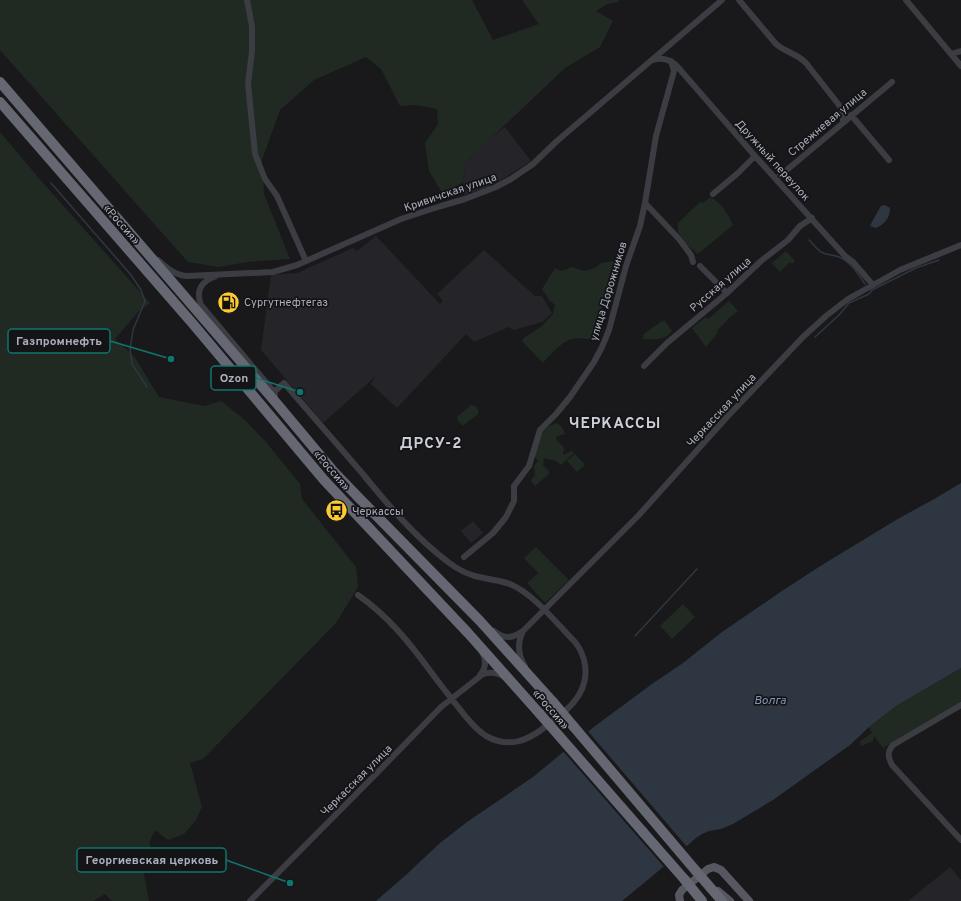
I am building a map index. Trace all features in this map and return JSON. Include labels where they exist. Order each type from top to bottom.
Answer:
[{"type":"highway","name":"«Россия»","points":[[0,82],[334,472],[480,621],[553,702],[722,901]]},
{"type":"highway","name":"«Россия»","points":[[0,102],[188,318],[324,480],[468,633],[702,901]]},
{"type":"main road","points":[[680,901],[680,894],[682,890],[708,869],[714,867],[722,871],[749,901]]},
{"type":"main road","points":[[696,871],[730,901]]},
{"type":"main road","points":[[684,880],[698,901]]},
{"type":"street","points":[[247,0],[252,26],[252,51],[248,84],[255,154],[265,179],[277,196],[306,262]]},
{"type":"street","name":"Кривичская улица","points":[[140,244],[170,270],[186,276],[273,272],[306,262],[401,219],[486,192],[506,182],[533,164],[557,141],[722,0]]},
{"type":"street","points":[[739,0],[776,44],[782,49],[801,58],[806,63],[839,105],[843,112],[844,122]]},
{"type":"street","points":[[906,0],[961,66]]},
{"type":"street","points":[[951,54],[961,51]]},
{"type":"street","points":[[653,60],[664,59],[671,61]]},
{"type":"street","name":"Дружный переулок","points":[[671,61],[678,67],[755,156],[845,256],[853,262],[873,285]]},
{"type":"street","name":"улица Дорожников","points":[[464,557],[493,533],[506,517],[514,501],[514,486],[530,466],[540,430],[570,397],[594,362],[602,347],[609,330],[626,266],[640,226],[656,136],[674,71],[671,61]]},
{"type":"street","name":"Стрежневая улица","points":[[776,179],[892,82]]},
{"type":"street","points":[[851,115],[889,160]]},
{"type":"street","points":[[713,194],[738,173],[755,156]]},
{"type":"street","points":[[645,203],[679,239],[691,255],[693,262]]},
{"type":"street","name":"Русская улица","points":[[644,366],[667,343],[727,293],[761,261],[788,240],[800,226],[812,218]]},
{"type":"street","name":"Черкасская улица","points":[[480,621],[504,637],[510,637],[521,633],[638,516],[803,337],[826,316],[840,304],[900,270],[961,245]]},
{"type":"street","points":[[700,266],[727,293]]},
{"type":"street","points":[[222,274],[209,278],[202,285],[199,296],[201,305],[274,392],[278,405]]},
{"type":"street","points":[[274,392],[284,383],[399,517],[433,550],[449,563],[474,576],[501,581],[516,587],[530,596],[577,645],[582,653],[585,663],[586,676],[582,691],[564,712],[544,729],[529,738],[513,742],[502,742],[491,738],[481,732],[451,699],[399,631],[372,605],[358,595]]},
{"type":"street","name":"Черкасская улица","points":[[526,628],[521,636],[519,644],[520,657],[544,692]]},
{"type":"street","points":[[468,633],[484,657],[485,667],[479,676]]},
{"type":"street","points":[[479,676],[490,673],[500,674],[530,703]]},
{"type":"street","name":"Черкасская улица","points":[[250,901],[363,788],[441,707],[479,676]]},
{"type":"street","points":[[961,705],[893,746],[889,750],[888,754],[892,765],[961,840]]},
{"type":"shaded area","points":[[0,0],[472,0],[493,40],[539,24],[522,0],[619,0],[618,2],[607,4],[596,11],[613,21],[600,47],[565,68],[466,162],[463,182],[443,194],[429,171],[425,143],[438,124],[437,109],[415,105],[400,106],[381,69],[366,57],[314,80],[280,110],[262,160],[264,194],[290,259],[247,262],[219,267],[188,262],[0,50]]},
{"type":"shaded area","points":[[505,127],[531,161],[500,181],[484,189],[464,195],[463,182],[466,162]]},
{"type":"shaded area","points":[[0,132],[43,183],[150,303],[138,312],[115,339],[134,356],[159,397],[204,406],[221,401],[245,420],[266,442],[300,484],[302,499],[356,567],[358,587],[336,623],[203,759],[190,763],[202,807],[196,820],[184,834],[168,840],[155,830],[150,841],[150,863],[144,874],[149,901],[112,901],[105,894],[93,901],[0,901]]},
{"type":"shaded area","points":[[710,197],[714,199],[727,213],[733,225],[698,254],[687,245],[678,232],[678,223],[700,202],[703,203]]},
{"type":"shaded area","points":[[376,236],[440,304],[443,301],[437,294],[484,250],[535,296],[542,296],[552,313],[542,322],[514,330],[509,327],[474,342],[466,334],[397,408],[371,384],[375,377],[323,423],[261,350],[271,275],[297,273],[353,248],[357,251]]},
{"type":"shaded area","points":[[786,251],[795,261],[792,264],[790,262],[780,272],[772,263]]},
{"type":"shaded area","points":[[613,261],[616,265],[607,290],[593,340],[577,338],[567,341],[558,347],[543,363],[522,341],[542,326],[553,314],[555,305],[549,300],[542,289],[555,268],[562,271],[572,267],[584,271],[595,268],[601,263]]},
{"type":"shaded area","points":[[729,301],[738,311],[717,331],[718,332],[706,347],[692,328],[706,317],[708,319]]},
{"type":"shaded area","points":[[662,321],[665,321],[672,331],[669,334],[659,339],[643,339],[644,334]]},
{"type":"shaded area","points":[[471,405],[477,408],[478,414],[462,425],[458,421],[457,417]]},
{"type":"shaded area","points":[[557,423],[565,434],[557,436],[556,439],[564,448],[563,455],[572,451],[574,453],[561,465],[556,461],[544,458],[543,465],[549,471],[549,474],[535,486],[531,481],[535,476],[534,466],[538,461],[534,456],[538,442],[545,429]]},
{"type":"shaded area","points":[[575,454],[585,465],[577,472],[567,461]]},
{"type":"shaded area","points":[[473,521],[483,533],[471,543],[461,531]]},
{"type":"shaded area","points":[[536,547],[569,580],[546,602],[544,602],[527,583],[538,573],[524,558]]},
{"type":"shaded area","points":[[683,604],[695,617],[672,639],[660,626]]},
{"type":"shaded area","points":[[961,668],[961,702],[883,748],[874,736],[873,741],[861,746],[860,741],[872,733],[869,727],[896,706]]},
{"type":"shaded area","points":[[950,867],[961,880],[961,901],[908,901]]},
{"type":"water","points":[[885,205],[890,208],[889,215],[886,220],[882,225],[876,228],[870,226],[881,206]]},
{"type":"water","name":"Волга","points":[[961,483],[961,668],[896,706],[869,727],[850,745],[773,800],[733,824],[721,829],[709,831],[696,838],[622,901],[376,901],[440,843],[467,822],[533,777],[595,726],[683,663],[722,632],[822,565]]},
{"type":"pier","points":[[587,730],[688,848],[665,868],[562,750]]},
{"type":"waterway","points":[[51,183],[131,275],[141,290],[145,301],[133,330],[130,349],[132,364],[147,387]]},
{"type":"waterway","points":[[809,240],[821,252],[839,257],[847,262],[865,284]]},
{"type":"waterway","points":[[815,337],[839,315],[849,303],[869,294],[872,290],[916,268],[939,260]]},
{"type":"waterway","points":[[635,636],[697,569]]},
{"type":"place","name":"Сургутнефтегаз","points":[[228,302]]},
{"type":"place","name":"Газпромнефть","points":[[171,359]]},
{"type":"place","name":"Ozon","points":[[300,392]]},
{"type":"place","name":"Черкассы","points":[[337,511]]},
{"type":"place","name":"Георгиевская церковь","points":[[290,883]]},
{"type":"district","name":"ЧЕРКАССЫ","points":[[615,423]]},
{"type":"district","name":"ДРСУ-2","points":[[431,443]]}]
